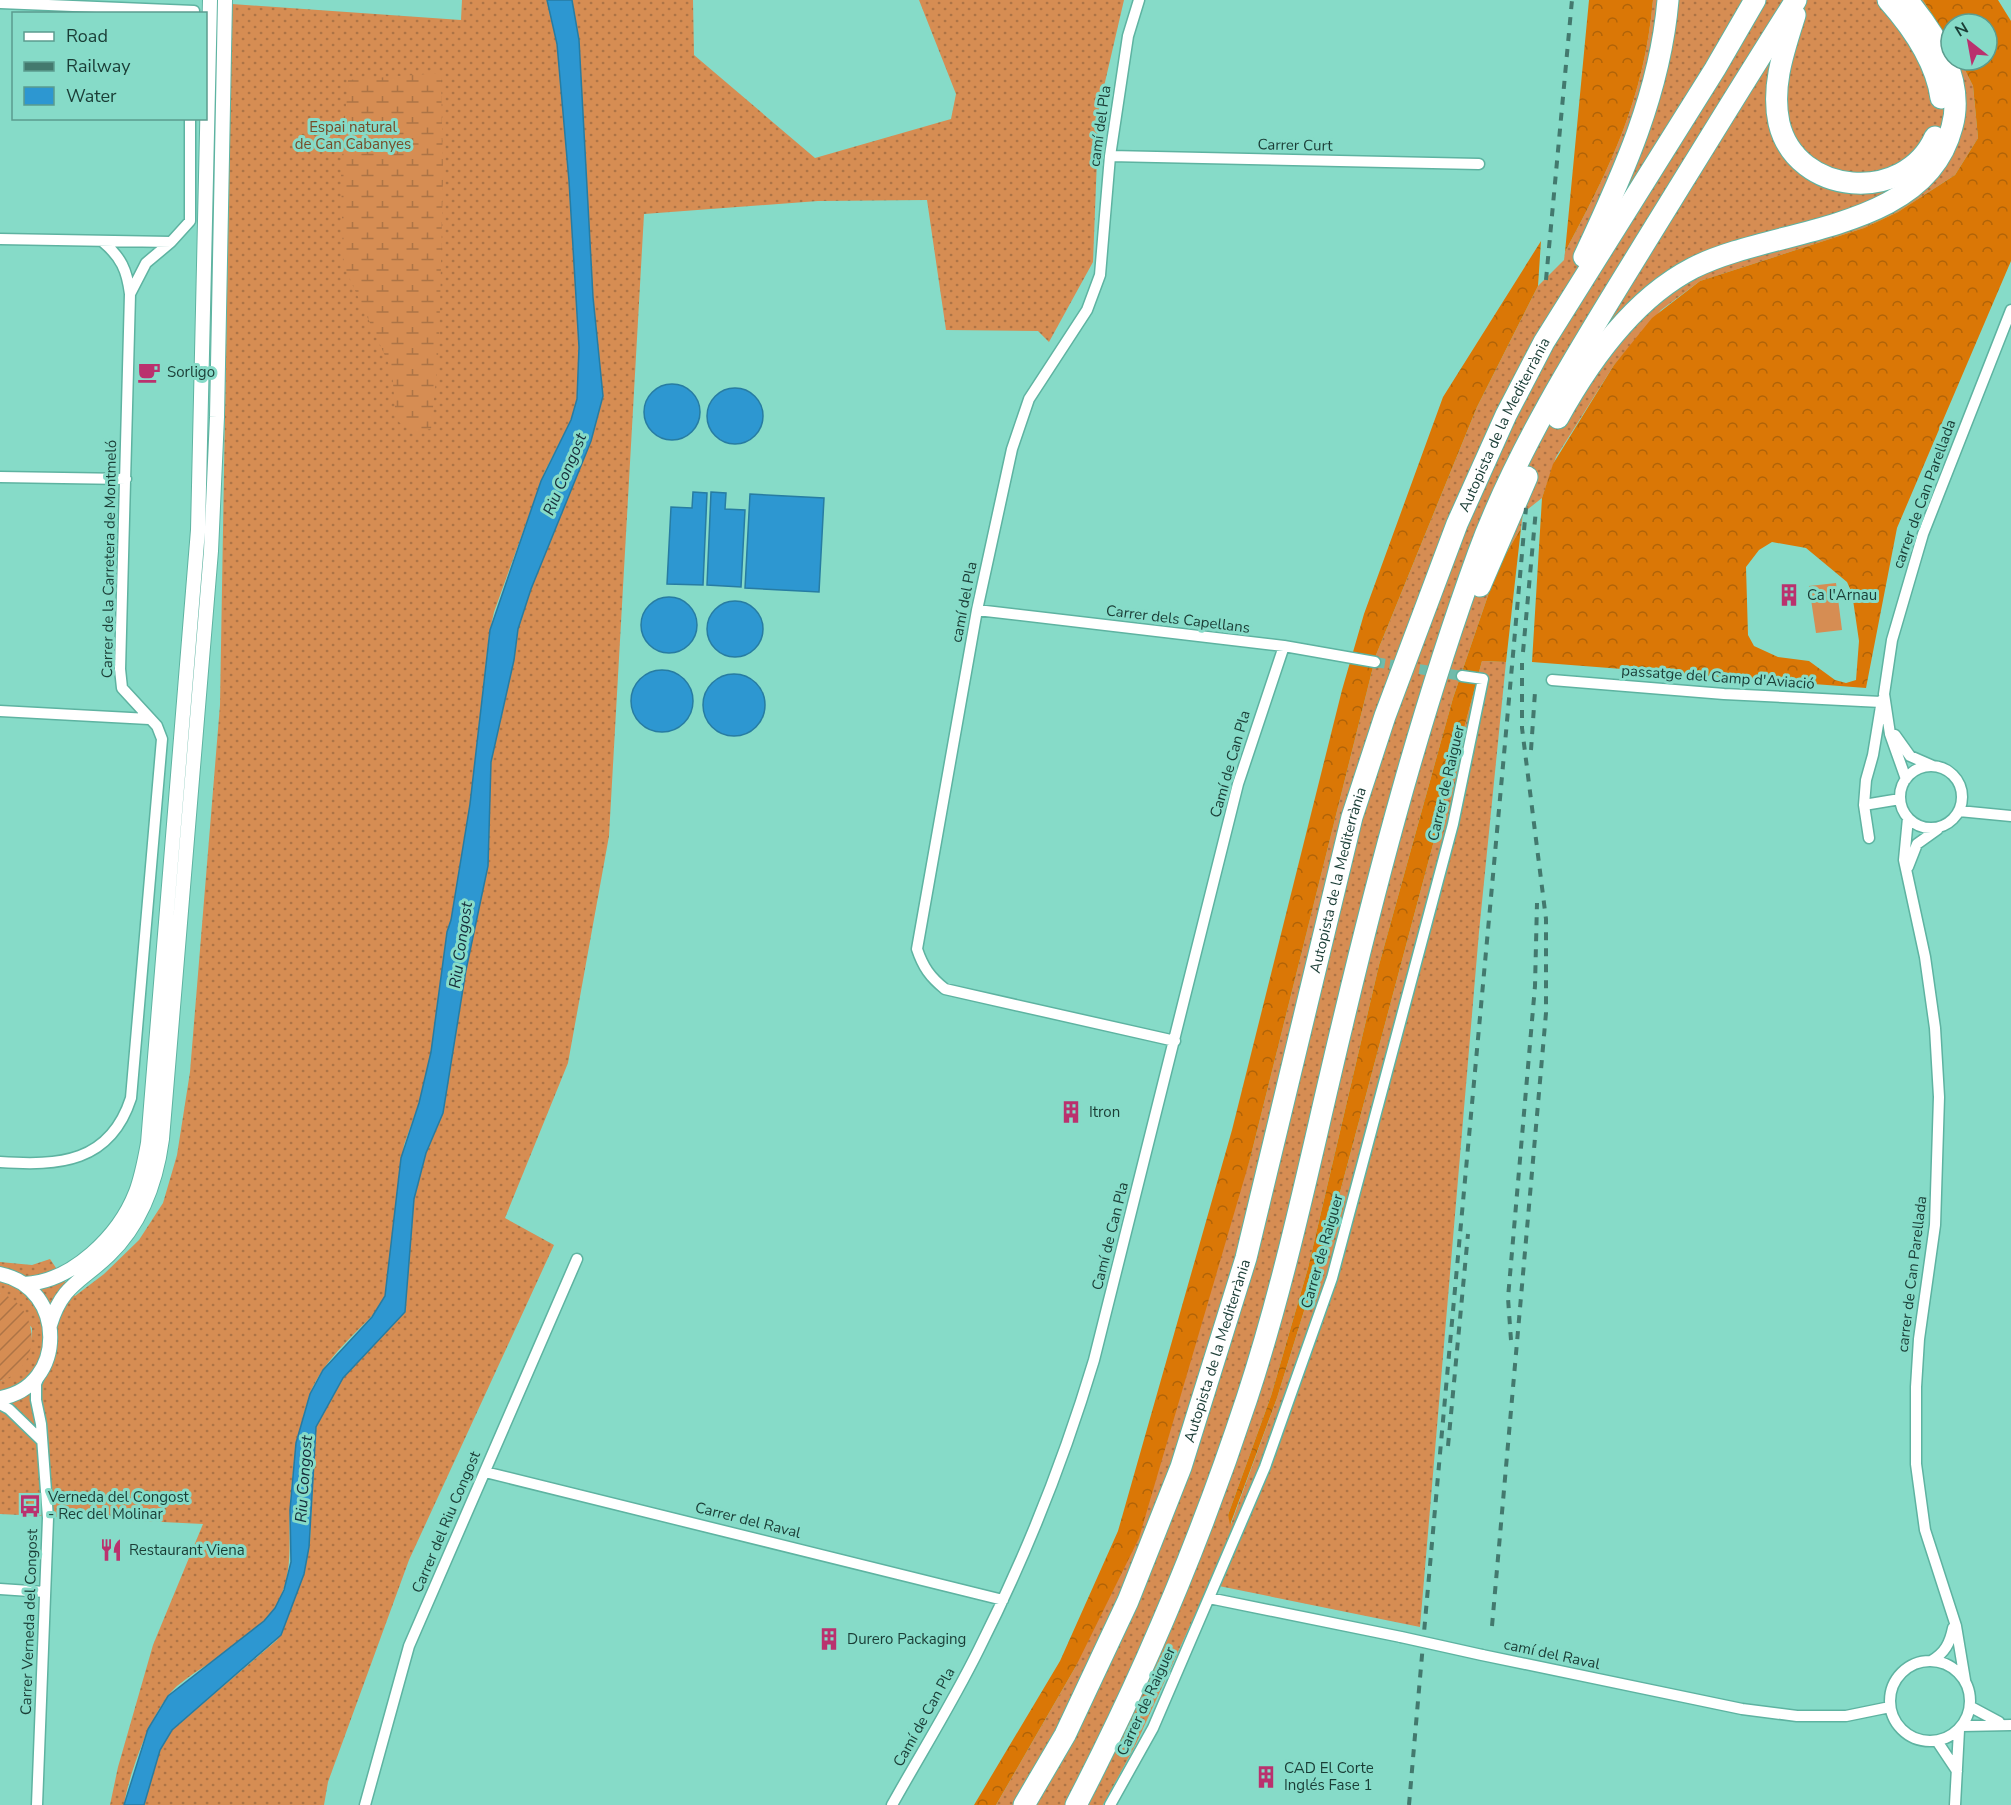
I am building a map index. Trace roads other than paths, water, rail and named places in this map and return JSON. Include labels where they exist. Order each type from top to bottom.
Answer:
[{"type":"highway","points":[[1544,342],[1636,141],[1654,83],[1668,0]]},
{"type":"highway","name":"Autopista de la Mediterrània","points":[[1024,1805],[1065,1735],[1128,1601],[1181,1467],[1246,1258],[1340,867],[1363,783],[1415,633],[1457,524],[1506,415],[1544,342],[1715,69],[1755,0]]},
{"type":"highway","points":[[1798,0],[1776,90],[1782,132],[1792,151],[1810,168],[1829,179],[1859,185],[1887,180],[1918,162],[1933,143],[1942,112],[1940,89],[1930,63],[1914,34],[1888,0]]},
{"type":"highway","name":"Autopista de la Mediterrània","points":[[1076,1805],[1108,1743],[1185,1571],[1248,1395],[1300,1211],[1379,875],[1422,721],[1480,550],[1518,464],[1611,298],[1798,0]]},
{"type":"highway","points":[[1422,721],[1531,469],[1581,381],[1621,326],[1654,294],[1693,268],[1739,251],[1870,212],[1905,193],[1938,160],[1950,137],[1955,113],[1953,83],[1939,46],[1907,0]]},
{"type":"street","points":[[24,1284],[48,1281],[65,1273],[87,1257],[116,1225],[136,1191],[148,1143],[198,530],[210,0]]},
{"type":"street","points":[[0,1398],[21,1390],[34,1379],[44,1365],[49,1352],[50,1325],[60,1299],[108,1256],[138,1218],[155,1179],[162,1139],[211,551],[217,417],[225,0]]},
{"type":"street","name":"camí del Pla","points":[[1139,0],[1128,36],[1110,156],[1104,256],[1096,290],[1087,310],[1029,399],[1012,449],[977,610],[917,949],[922,966],[945,989],[1174,1041]]},
{"type":"street","points":[[0,3],[194,8]]},
{"type":"street","name":"Carrer de la Carretera de Montmeló","points":[[0,1162],[52,1164],[87,1154],[114,1132],[127,1111],[131,1098],[162,739],[160,730],[122,688],[120,669],[130,294],[146,263],[171,242],[190,220],[190,120]]},
{"type":"street","name":"Carrer Curt","points":[[1110,156],[1479,164]]},
{"type":"street","points":[[0,239],[171,242]]},
{"type":"street","points":[[103,242],[117,253],[128,273],[130,294]]},
{"type":"street","name":"carrer de Can Parellada","points":[[1869,838],[1864,805],[1866,780],[1873,755],[1892,640],[1910,572],[2011,310]]},
{"type":"street","points":[[0,477],[126,478]]},
{"type":"street","name":"Carrer dels Capellans","points":[[977,610],[1284,646],[1375,662]]},
{"type":"street","name":"Camí de Can Pla","points":[[892,1805],[978,1652],[1003,1600],[1048,1497],[1078,1414],[1094,1360],[1238,784],[1284,646]]},
{"type":"street","name":"Carrer de Raiguer","points":[[1110,1805],[1153,1728],[1265,1467],[1332,1278],[1453,824],[1483,679],[1462,676]]},
{"type":"street","name":"passatge del Camp d'Aviació","points":[[1552,680],[1724,694],[1883,698]]},
{"type":"street","name":"carrer de Can Parellada","points":[[1883,698],[1890,734],[1906,779]]},
{"type":"street","points":[[0,711],[148,718]]},
{"type":"street","name":"carrer de Can Parellada","points":[[1887,716],[1900,745],[1910,756],[1933,766]]},
{"type":"street","points":[[1962,791],[1959,811],[1945,825],[1925,828],[1908,818],[1900,799],[1906,779],[1923,767],[1933,766],[1952,774],[1970,802],[1999,814]]},
{"type":"street","points":[[1864,805],[1900,799]]},
{"type":"street","points":[[1959,811],[2011,816]]},
{"type":"street","name":"carrer de Can Parellada","points":[[1908,818],[1904,860],[1925,957],[1935,1028],[1940,1097],[1935,1225],[1916,1375],[1916,1464],[1925,1530],[1950,1601],[1965,1680]]},
{"type":"street","name":"carrer de Can Parellada","points":[[1907,876],[1911,856],[1917,844],[1945,825]]},
{"type":"street","name":"Carrer del Riu Congost","points":[[365,1805],[409,1646],[577,1259]]},
{"type":"street","points":[[0,1274],[24,1284],[36,1295],[45,1309],[50,1325]]},
{"type":"street","name":"Carrer Verneda del Congost","points":[[37,1805],[48,1518],[36,1384],[44,1365]]},
{"type":"street","points":[[0,1404],[9,1409],[41,1440]]},
{"type":"street","name":"Carrer del Raval","points":[[485,1472],[1003,1600]]},
{"type":"street","points":[[0,1589],[45,1592]]},
{"type":"street","name":"camí del Raval","points":[[1209,1598],[1743,1709],[1797,1716],[1846,1716],[1890,1707]]},
{"type":"street","name":"carrer de Can Parellada","points":[[1931,1661],[1942,1654],[1950,1640],[1953,1625],[1950,1601]]},
{"type":"street","points":[[1955,1805],[1961,1728],[1971,1707],[1970,1693],[1965,1680],[1950,1666],[1931,1661],[1917,1663],[1905,1670],[1896,1680],[1891,1693],[1890,1707],[1901,1730],[1924,1741],[1937,1741],[1961,1728],[2011,1725],[1986,1717],[1971,1707]]},
{"type":"street","points":[[1937,1741],[1958,1774]]},
{"type":"water","name":"Riu Congost","points":[[547,0],[572,0],[579,40],[593,297],[603,396],[591,441],[531,589],[518,629],[514,660],[491,762],[488,866],[466,970],[443,1113],[426,1153],[414,1199],[405,1312],[343,1378],[316,1427],[309,1547],[304,1574],[281,1635],[172,1730],[160,1750],[144,1805],[124,1805],[148,1729],[168,1696],[264,1621],[275,1608],[284,1590],[291,1562],[290,1510],[296,1443],[310,1394],[323,1370],[372,1317],[385,1296],[401,1158],[419,1103],[431,1052],[447,932],[451,920],[470,804],[490,630],[541,481],[571,420],[577,399],[579,347],[569,181],[557,44]]},
{"type":"water","points":[[672,384],[683,386],[692,392],[698,401],[700,412],[698,423],[692,432],[683,438],[672,440],[661,438],[652,432],[646,423],[644,412],[646,401],[652,392],[661,386]]},
{"type":"water","points":[[735,388],[746,390],[755,396],[761,405],[763,416],[761,427],[755,436],[746,442],[735,444],[724,442],[715,436],[709,427],[707,416],[709,405],[715,396],[724,390]]},
{"type":"water","points":[[693,492],[707,493],[703,585],[667,584],[671,507],[692,508]]},
{"type":"water","points":[[711,492],[726,493],[725,509],[745,510],[741,587],[707,585]]},
{"type":"water","points":[[750,494],[824,498],[819,592],[745,588]]},
{"type":"water","points":[[663,597],[675,597],[685,601],[693,609],[697,625],[693,641],[685,649],[675,653],[663,653],[653,649],[645,641],[641,631],[641,619],[645,609],[653,601]]},
{"type":"water","points":[[729,601],[741,601],[751,605],[759,613],[763,629],[759,645],[751,653],[741,657],[729,657],[719,653],[711,645],[707,635],[707,623],[711,613],[719,605]]},
{"type":"water","points":[[662,670],[679,675],[684,679],[688,684],[693,701],[688,718],[684,723],[679,727],[662,732],[645,727],[640,723],[636,718],[631,701],[636,684],[640,679],[645,675]]},
{"type":"water","points":[[734,674],[756,683],[765,705],[756,727],[734,736],[712,727],[703,705],[712,683]]},
{"type":"tunnel","points":[[1375,662],[1462,676]]},
{"type":"railway","points":[[1546,280],[1572,0]]},
{"type":"railway","points":[[1409,1805],[1526,508]]},
{"type":"railway","points":[[1523,652],[1536,509]]},
{"type":"railway","points":[[1492,1626],[1546,1013],[1546,919],[1522,728],[1522,663]]},
{"type":"railway","points":[[1531,750],[1535,692]]},
{"type":"railway","points":[[1511,1340],[1508,1298],[1535,986],[1537,903]]},
{"type":"railway","points":[[1448,1446],[1468,1234]]},
{"type":"place","name":"Sorligo","points":[[149,372]]},
{"type":"place","name":"Ca l'Arnau","points":[[1789,595]]},
{"type":"place","name":"Itron","points":[[1071,1112]]},
{"type":"place","name":"Verneda del Congost - Rec del Molinar","points":[[30,1506]]},
{"type":"place","name":"Restaurant Viena","points":[[111,1550]]},
{"type":"place","name":"Durero Packaging","points":[[829,1639]]},
{"type":"place","name":"CAD El Corte Inglés Fase 1","points":[[1266,1777]]},
{"type":"park label","name":"Espai natural de Can Cabanyes","points":[[353,136]]}]
